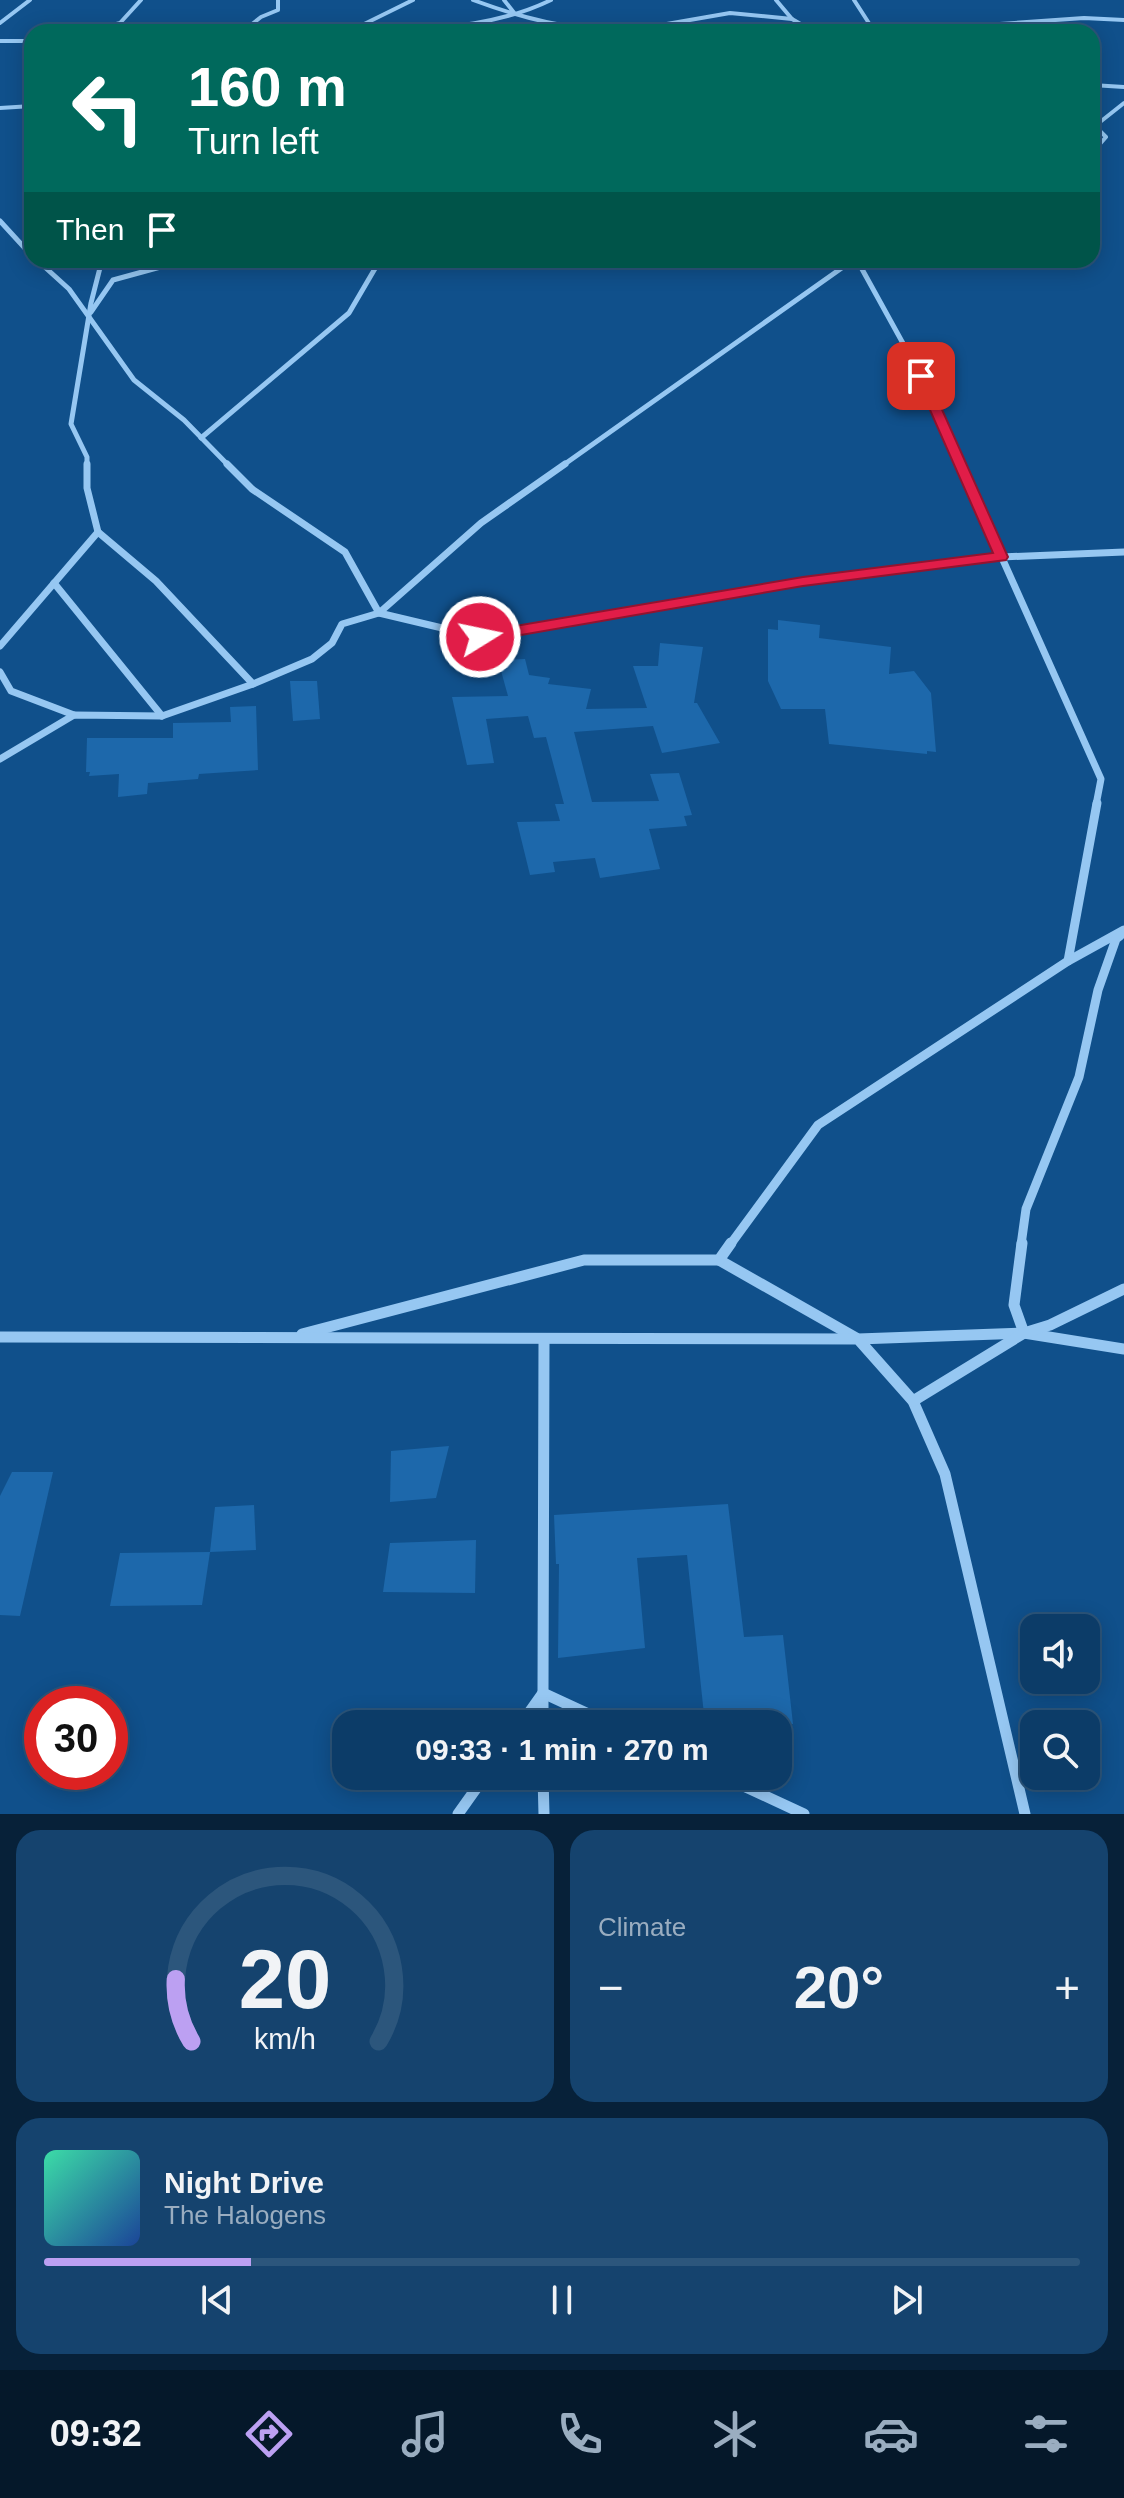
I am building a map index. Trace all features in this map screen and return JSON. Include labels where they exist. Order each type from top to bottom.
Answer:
[{"type":"street","points":[[0,23],[30,0]]},
{"type":"street","points":[[116,24],[141,0]]},
{"type":"street","points":[[252,24],[278,10],[278,0]]},
{"type":"street","points":[[364,24],[413,0]]},
{"type":"street","points":[[473,0],[515,15],[555,24]]},
{"type":"street","points":[[504,0],[515,15]]},
{"type":"street","points":[[462,24],[515,15],[551,0]]},
{"type":"street","points":[[776,0],[792,19],[801,24]]},
{"type":"street","points":[[854,0],[869,24]]},
{"type":"street","points":[[667,24],[730,13],[792,19]]},
{"type":"street","points":[[987,24],[1084,18],[1124,20]]},
{"type":"street","points":[[0,41],[24,41]]},
{"type":"street","points":[[1100,86],[1124,87]]},
{"type":"street","points":[[1100,122],[1124,103]]},
{"type":"street","points":[[0,108],[24,106]]},
{"type":"street","points":[[0,221],[24,247]]},
{"type":"street","points":[[46,268],[69,289],[134,380],[201,438],[252,489],[345,552],[379,613],[480,637],[803,581],[1001,557],[1124,552]]},
{"type":"street","points":[[100,268],[71,424],[87,457],[87,488],[98,532],[156,581],[253,684]]},
{"type":"street","points":[[89,316],[113,280],[157,268]]},
{"type":"street","points":[[201,438],[349,313],[375,268]]},
{"type":"street","points":[[0,672],[11,691],[74,715],[162,716],[253,684],[312,659],[332,643],[342,624],[379,613],[481,523],[844,268]]},
{"type":"street","points":[[860,268],[921,376],[1101,779],[1068,961]]},
{"type":"street","points":[[0,646],[98,532]]},
{"type":"street","points":[[54,583],[162,716]]},
{"type":"street","points":[[0,759],[74,715]]},
{"type":"street","points":[[719,1260],[818,1125],[1068,961],[1124,931]]},
{"type":"street","points":[[1024,1333],[1014,1305],[1026,1209],[1079,1077],[1098,990],[1116,939],[1124,931]]},
{"type":"street","points":[[289,1338],[584,1260],[719,1260],[858,1339],[913,1401],[945,1474],[1025,1814]]},
{"type":"street","points":[[913,1401],[1024,1333],[1050,1325],[1124,1289]]},
{"type":"street","points":[[0,1337],[858,1339],[1024,1333],[1124,1349]]},
{"type":"street","points":[[543,1710],[544,1339]]},
{"type":"street","points":[[531,1710],[543,1693]]},
{"type":"street","points":[[543,1693],[580,1710]]},
{"type":"street","points":[[458,1814],[475,1790]]},
{"type":"street","points":[[543,1790],[544,1814]]},
{"type":"street","points":[[752,1790],[804,1814]]},
{"type":"building","points":[[778,620],[820,625],[819,638],[891,647],[889,674],[914,671],[931,693],[936,752],[927,751],[927,754],[829,744],[825,709],[781,709],[768,681],[768,629],[778,630]]},
{"type":"building","points":[[660,643],[703,647],[694,703],[697,703],[720,743],[662,753],[653,726],[574,732],[592,802],[659,801],[650,774],[679,773],[692,815],[684,816],[687,826],[649,829],[660,869],[600,878],[595,858],[553,862],[555,872],[530,875],[517,822],[560,821],[555,804],[564,804],[546,737],[534,738],[528,716],[486,719],[494,763],[467,765],[452,697],[508,696],[498,660],[525,659],[529,675],[550,678],[548,684],[591,689],[586,709],[647,708],[633,666],[658,666]]},
{"type":"building","points":[[290,681],[317,681],[320,719],[293,721]]},
{"type":"building","points":[[256,706],[258,770],[199,774],[198,779],[148,783],[147,794],[118,797],[119,774],[89,776],[90,772],[86,772],[87,738],[173,738],[173,723],[231,722],[230,707]]},
{"type":"building","points":[[449,1446],[436,1498],[390,1502],[391,1451]]},
{"type":"building","points":[[12,1472],[53,1472],[20,1616],[0,1615],[0,1496]]},
{"type":"building","points":[[728,1504],[744,1637],[783,1635],[791,1710],[704,1710],[687,1555],[637,1558],[645,1648],[558,1658],[559,1564],[556,1564],[554,1515]]},
{"type":"building","points":[[254,1505],[256,1550],[210,1552],[215,1507]]},
{"type":"building","points":[[476,1540],[475,1593],[383,1592],[390,1543]]},
{"type":"building","points":[[210,1552],[202,1605],[110,1606],[120,1553]]},
{"type":"route","points":[[480,637],[803,581],[1001,557],[921,376]]}]
